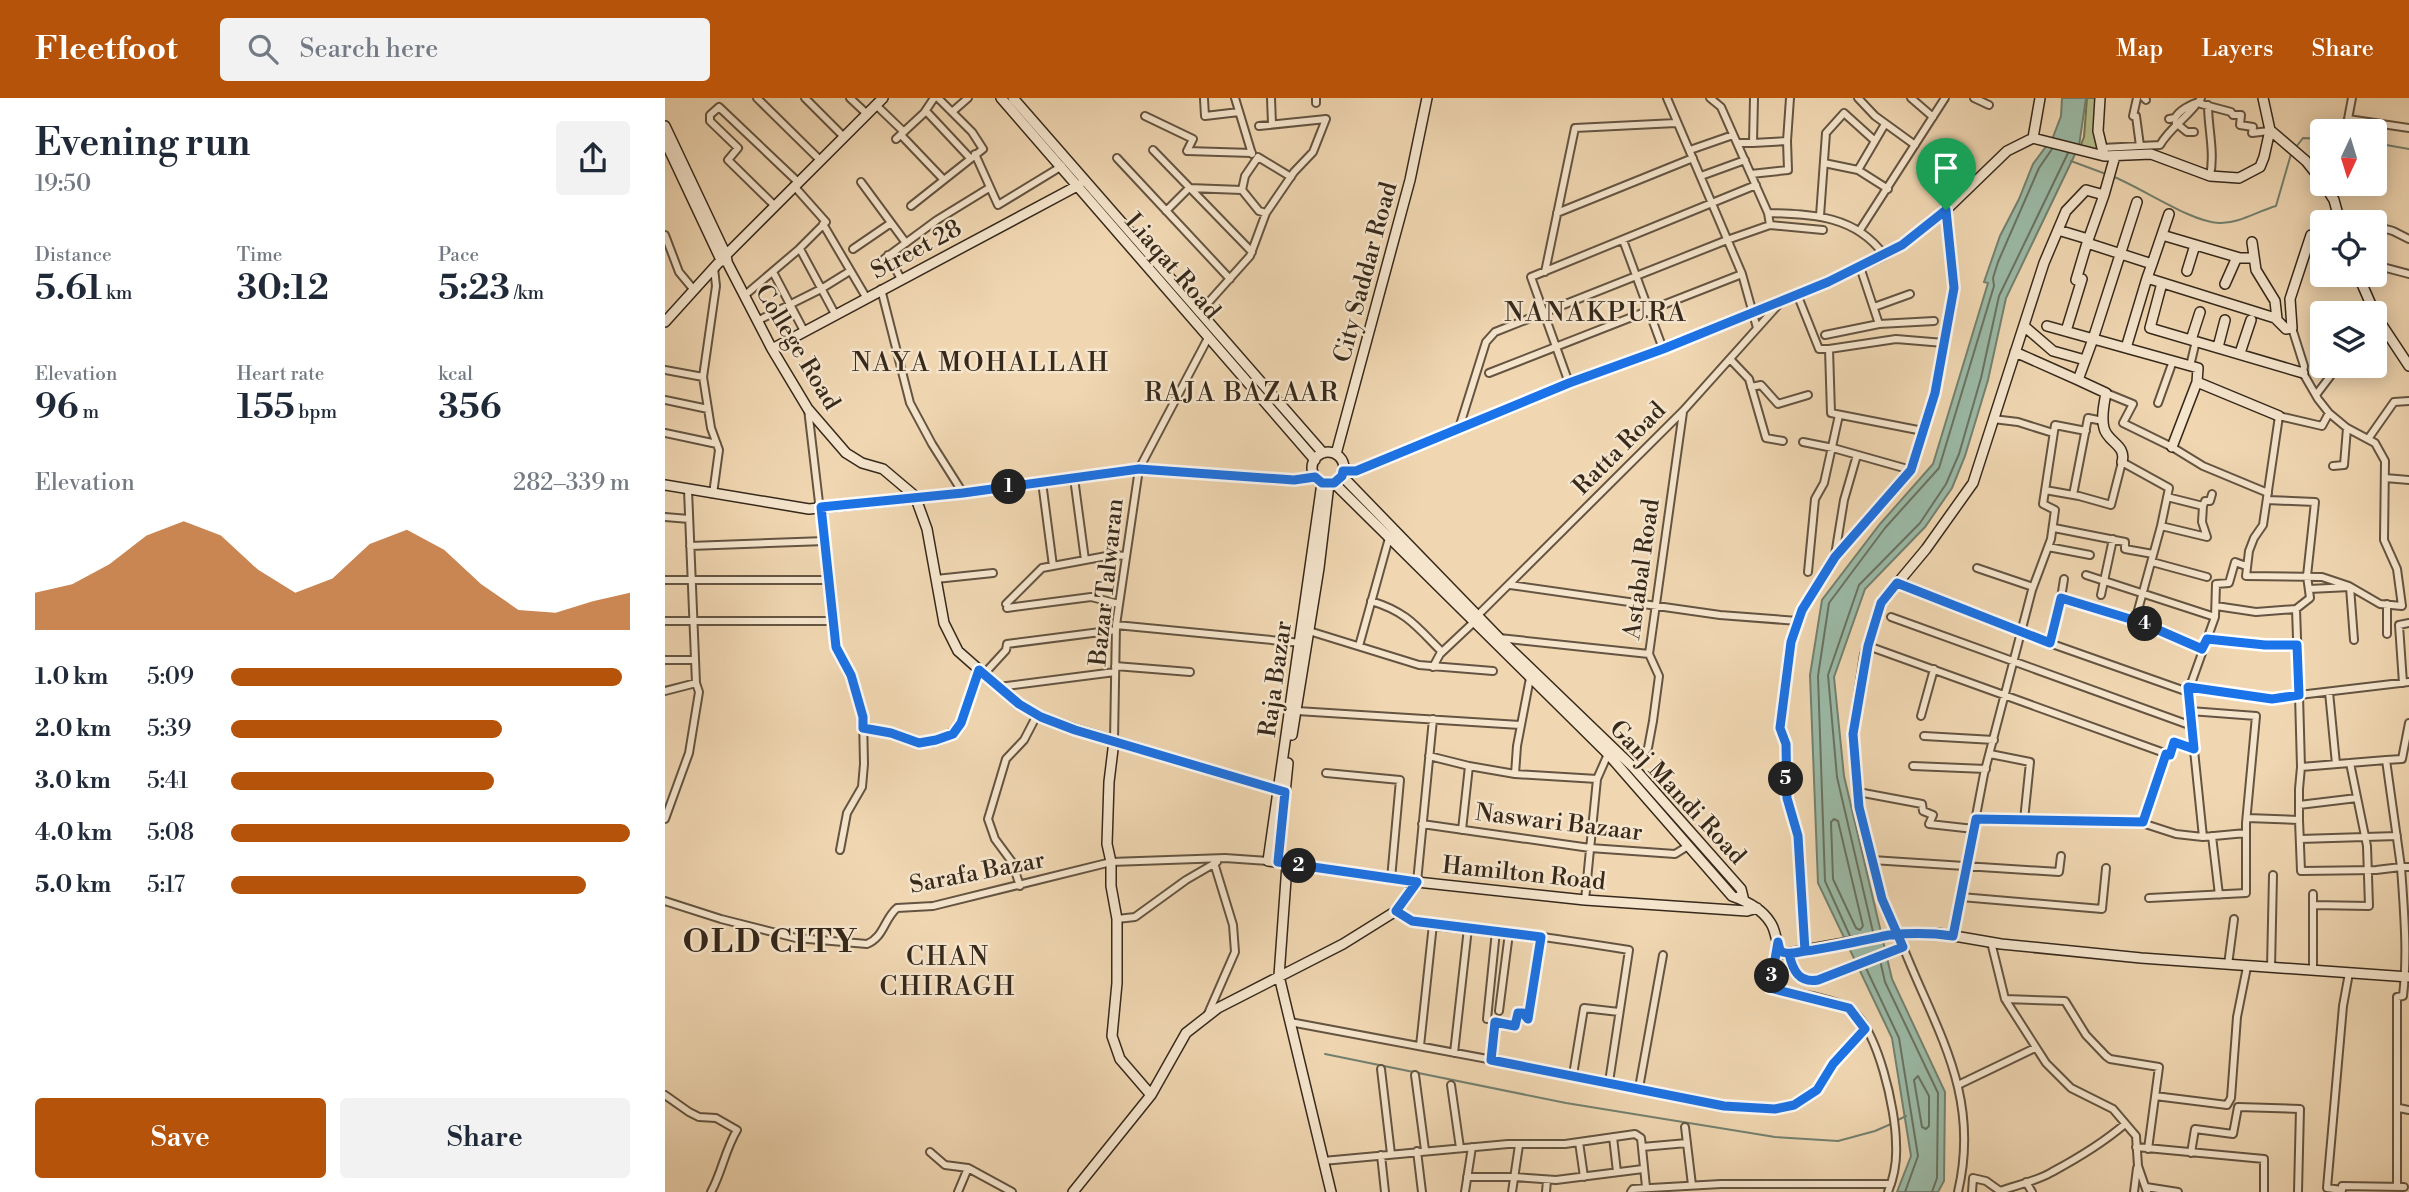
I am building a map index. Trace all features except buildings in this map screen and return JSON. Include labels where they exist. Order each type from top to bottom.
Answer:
[{"type":"street","points":[[757,98],[820,160]]},
{"type":"street","points":[[805,98],[843,137]]},
{"type":"street","points":[[850,98],[867,114]]},
{"type":"street","points":[[900,135],[936,98],[972,132],[983,149],[911,206]]},
{"type":"street","points":[[952,112],[968,98]]},
{"type":"street","name":"Liaqat Road","points":[[1001,98],[1315,460]]},
{"type":"street","name":"Liaqat Road","points":[[1013,98],[1323,453]]},
{"type":"street","points":[[1235,98],[1255,163]]},
{"type":"street","points":[[1271,98],[1272,124]]},
{"type":"street","name":"City Saddar Road","points":[[1336,454],[1410,180],[1427,98]]},
{"type":"street","points":[[1667,98],[1742,274],[1757,328]]},
{"type":"street","points":[[1710,98],[1721,107],[1768,213],[1770,225]]},
{"type":"street","points":[[1753,143],[1754,98]]},
{"type":"street","points":[[1751,174],[1788,170],[1790,98]]},
{"type":"street","points":[[1858,98],[1885,124],[1915,145]]},
{"type":"street","points":[[1911,98],[1933,117]]},
{"type":"street","points":[[1860,230],[1945,98]]},
{"type":"street","points":[[1974,98],[1989,105]]},
{"type":"street","points":[[2033,138],[2039,98]]},
{"type":"street","points":[[2100,98],[2098,131],[2103,152]]},
{"type":"street","points":[[2137,98],[2133,116],[2136,116],[2140,146]]},
{"type":"street","points":[[2103,152],[2115,156],[2151,154],[2210,176],[2238,178],[2260,167],[2264,157],[2269,130],[2263,98]]},
{"type":"street","points":[[2352,98],[2348,119],[2409,128]]},
{"type":"street","points":[[1204,99],[1205,116],[1239,112]]},
{"type":"street","points":[[2200,100],[2201,104],[2231,112],[2233,115],[2241,115],[2240,125],[2253,127],[2252,133],[2269,130],[2310,166]]},
{"type":"street","points":[[2169,119],[2175,118],[2179,112],[2200,100]]},
{"type":"street","points":[[2151,154],[2176,123],[2200,100]]},
{"type":"street","points":[[666,321],[713,268],[725,259],[880,101],[900,135],[943,179]]},
{"type":"street","points":[[2208,105],[2213,161],[2210,176]]},
{"type":"street","points":[[744,296],[800,249],[826,219],[796,184],[719,107],[710,115],[710,121],[737,147],[728,160],[775,206]]},
{"type":"street","points":[[926,111],[973,156],[996,203],[1001,204],[1062,166]]},
{"type":"street","points":[[1820,216],[1826,133],[1844,113],[1875,141]]},
{"type":"street","points":[[1145,116],[1193,139],[1187,151],[1252,153]]},
{"type":"street","points":[[1199,313],[1252,252],[1266,213],[1291,177],[1313,152],[1326,119],[1259,126]]},
{"type":"street","points":[[1545,272],[1575,128],[1676,123]]},
{"type":"street","points":[[2176,123],[2187,132],[2194,132]]},
{"type":"street","points":[[1858,170],[1885,124]]},
{"type":"street","points":[[665,126],[725,259]]},
{"type":"street","points":[[1557,213],[1733,135]]},
{"type":"street","points":[[665,479],[714,491],[821,507],[963,493],[1139,469],[1294,480],[1331,479],[1569,383],[1663,349],[1884,256],[1946,210],[2007,151],[2033,138],[2090,154],[2160,145]]},
{"type":"street","points":[[665,141],[725,259]]},
{"type":"street","points":[[1737,143],[1787,141]]},
{"type":"street","points":[[1153,150],[1252,252]]},
{"type":"street","points":[[2066,331],[2088,241],[2115,156]]},
{"type":"street","points":[[1266,213],[1259,211],[1243,190],[1245,176],[1258,157],[1291,177]]},
{"type":"street","points":[[1117,158],[1230,279]]},
{"type":"street","points":[[1701,176],[1745,160]]},
{"type":"street","points":[[1824,163],[1858,170],[1888,189]]},
{"type":"street","points":[[861,182],[906,243]]},
{"type":"street","points":[[1569,383],[1531,277],[1756,185]]},
{"type":"street","name":"Street 28","points":[[772,349],[1079,186]]},
{"type":"street","points":[[901,279],[886,257],[989,188]]},
{"type":"street","points":[[1166,211],[1189,188],[1243,190]]},
{"type":"street","points":[[1958,1192],[1965,1148],[1958,1085],[1949,1051],[1903,947],[1893,934],[1882,899],[1859,807],[1853,734],[1868,646],[1881,603],[1926,549],[1973,483],[2044,263],[2066,211],[2086,190],[2104,192]]},
{"type":"street","points":[[2078,380],[2137,202]]},
{"type":"street","points":[[1805,951],[1798,836],[1787,798],[1786,744],[1780,728],[1791,642],[1802,610],[1835,557],[1911,470],[1935,393],[1954,288],[1946,210]]},
{"type":"street","points":[[1768,213],[1820,216],[1837,220],[1860,230],[1876,243],[1884,256]]},
{"type":"street","points":[[2126,348],[2169,214]]},
{"type":"street","points":[[853,249],[891,223]]},
{"type":"street","points":[[823,224],[866,297]]},
{"type":"street","points":[[1459,428],[1489,337],[1636,276],[1770,225],[1823,230]]},
{"type":"street","points":[[2387,229],[2409,239]]},
{"type":"street","points":[[2059,230],[2152,264]]},
{"type":"street","points":[[665,235],[679,272],[694,290]]},
{"type":"street","points":[[2162,235],[2237,257],[2254,258]]},
{"type":"street","points":[[2232,575],[2322,577],[2350,587],[2380,604],[2403,604],[2397,569],[2384,540],[2385,461],[2375,443],[2347,428],[2329,413],[2303,373],[2304,366],[2292,328],[2290,299],[2310,238]]},
{"type":"street","points":[[1623,240],[1663,349]]},
{"type":"street","points":[[2252,242],[2256,270],[2275,301],[2277,319],[2284,328],[2292,328]]},
{"type":"street","points":[[2187,271],[2195,245]]},
{"type":"street","points":[[800,249],[835,314]]},
{"type":"street","points":[[2225,284],[2237,257]]},
{"type":"street","name":"College Road","points":[[725,259],[772,349],[808,409],[846,453],[862,463],[883,470],[915,496]]},
{"type":"street","points":[[1860,267],[1879,324]]},
{"type":"street","points":[[713,268],[716,286],[703,377],[719,450],[714,491]]},
{"type":"street","points":[[2387,268],[2409,274]]},
{"type":"street","points":[[757,321],[851,271]]},
{"type":"street","points":[[773,272],[804,331]]},
{"type":"street","points":[[1489,373],[1742,274]]},
{"type":"street","points":[[2147,278],[2277,319]]},
{"type":"street","points":[[2162,283],[2150,328],[2303,373]]},
{"type":"street","points":[[2363,287],[2369,301]]},
{"type":"street","points":[[881,289],[910,403],[963,493]]},
{"type":"street","points":[[1797,294],[1819,349],[1896,339],[1944,343]]},
{"type":"street","points":[[1874,307],[1910,294]]},
{"type":"street","name":"Ratta Road","points":[[1433,667],[1442,652],[1683,411],[1782,300]]},
{"type":"street","points":[[2190,366],[2200,312]]},
{"type":"street","points":[[2218,347],[2225,320]]},
{"type":"street","points":[[2240,354],[2251,320]]},
{"type":"street","points":[[1825,335],[1879,324],[1934,321]]},
{"type":"street","points":[[2024,326],[2053,351],[2085,360]]},
{"type":"street","points":[[2047,326],[2198,368],[2197,382],[2172,446]]},
{"type":"street","points":[[2387,332],[2409,364]]},
{"type":"street","name":"Bazar Talwaran","points":[[1114,741],[1116,627],[1139,469],[1208,338]]},
{"type":"street","points":[[1829,348],[1831,412],[1923,431]]},
{"type":"street","points":[[2015,352],[2133,404],[2123,423],[2172,446],[2203,466],[2268,497],[2315,502],[2307,576],[2310,598],[2296,609],[2256,612],[2216,606]]},
{"type":"street","points":[[1730,359],[1749,379],[1766,438],[1783,441]]},
{"type":"street","points":[[2158,403],[2173,361]]},
{"type":"street","points":[[665,370],[703,377]]},
{"type":"street","points":[[2316,395],[2329,378]]},
{"type":"street","points":[[2197,382],[2279,416],[2322,426],[2329,413]]},
{"type":"street","points":[[1751,387],[1761,385],[1778,404],[1808,396]]},
{"type":"street","points":[[2045,490],[2111,505],[2123,457],[2119,446],[2105,432],[2103,421],[2106,393]]},
{"type":"street","points":[[665,400],[708,409]]},
{"type":"street","points":[[2368,439],[2394,402],[2409,401]]},
{"type":"street","points":[[808,409],[836,647],[851,675],[863,717],[862,787],[847,813],[840,850]]},
{"type":"street","name":"Astabal Road","points":[[1633,767],[1648,748],[1653,721],[1659,676],[1649,654],[1683,411]]},
{"type":"street","points":[[1808,572],[1815,499],[1824,483],[1839,415]]},
{"type":"street","points":[[2246,576],[2249,551],[2263,525],[2279,416]]},
{"type":"street","points":[[2073,495],[2088,418],[2103,421]]},
{"type":"street","points":[[1993,419],[2018,422],[2053,433]]},
{"type":"street","points":[[1953,936],[1986,769],[2033,587],[2054,528],[2055,510],[2043,505],[2055,425],[2086,431]]},
{"type":"street","points":[[2333,466],[2344,465],[2347,428]]},
{"type":"street","points":[[665,433],[717,444]]},
{"type":"street","points":[[1803,442],[1911,470]]},
{"type":"street","points":[[915,496],[927,529],[944,624],[958,651],[1019,704],[1037,715],[1114,741],[1282,792],[1297,711],[1304,643],[1309,631],[1331,479],[1343,462],[1336,454],[1323,453],[1315,460],[1313,472],[1331,479]]},
{"type":"street","points":[[1835,557],[1844,500],[1857,455]]},
{"type":"street","points":[[2122,463],[2169,488],[2135,621]]},
{"type":"street","points":[[1074,478],[1085,560]]},
{"type":"street","points":[[2385,478],[2409,480]]},
{"type":"street","name":"Ganj Mandi Road","points":[[1331,479],[1389,538],[1499,638],[1611,751],[1688,846],[1732,895],[1744,901]]},
{"type":"street","name":"Ganj Mandi Road","points":[[1331,479],[1476,619],[1530,678],[1611,751],[1633,767],[1741,889],[1744,901]]},
{"type":"street","name":"Raja Bazar","points":[[1331,479],[1282,792],[1278,862],[1279,976],[1331,1192]]},
{"type":"street","points":[[1042,482],[1053,566]]},
{"type":"street","points":[[665,485],[688,490],[714,491]]},
{"type":"street","points":[[665,819],[689,754],[699,692],[696,683],[688,490]]},
{"type":"street","points":[[2161,526],[2207,537],[2202,522],[2203,506],[2212,494]]},
{"type":"street","points":[[2167,497],[2203,506]]},
{"type":"street","points":[[665,517],[689,519]]},
{"type":"street","points":[[2054,528],[2125,542],[2125,549],[2207,578]]},
{"type":"street","points":[[1359,646],[1389,538]]},
{"type":"street","points":[[2101,595],[2113,539]]},
{"type":"street","points":[[690,546],[824,541]]},
{"type":"street","points":[[2048,547],[2090,555]]},
{"type":"street","points":[[1119,604],[1091,597],[1006,606],[1041,568],[1112,555],[1126,556]]},
{"type":"street","points":[[2203,837],[2188,690],[2215,617],[2216,584],[2229,583],[2235,562],[2246,566]]},
{"type":"street","points":[[1977,568],[2033,587]]},
{"type":"street","points":[[936,579],[993,573]]},
{"type":"street","points":[[2086,575],[2215,617]]},
{"type":"street","points":[[2050,643],[2064,579]]},
{"type":"street","points":[[665,580],[829,580]]},
{"type":"street","points":[[1897,583],[2021,633],[2188,690],[2272,699],[2406,682],[2399,625],[2409,623]]},
{"type":"street","points":[[1510,585],[1654,606],[1798,621]]},
{"type":"street","points":[[2309,589],[2350,587]]},
{"type":"street","points":[[2350,587],[2354,640]]},
{"type":"street","points":[[2061,598],[2135,621],[2202,649]]},
{"type":"street","points":[[1371,601],[1392,607],[1403,614],[1442,652]]},
{"type":"street","points":[[2387,604],[2388,635]]},
{"type":"street","points":[[2296,609],[2301,871],[2405,867]]},
{"type":"street","points":[[1891,617],[2192,726]]},
{"type":"street","points":[[665,621],[833,621]]},
{"type":"street","points":[[863,728],[891,733],[919,743],[953,734],[961,723],[981,672],[1006,650],[1007,644],[1116,627],[1304,643]]},
{"type":"street","points":[[1309,631],[1433,667],[1493,671]]},
{"type":"street","points":[[1499,638],[1649,654]]},
{"type":"street","points":[[2207,639],[2265,645],[2297,645]]},
{"type":"street","points":[[1868,646],[2166,754],[2170,755],[2174,742],[2194,749]]},
{"type":"street","points":[[665,660],[695,660]]},
{"type":"street","points":[[999,687],[1115,669],[1190,672]]},
{"type":"street","points":[[1921,716],[1934,669]]},
{"type":"street","points":[[1515,774],[1520,725],[1530,678]]},
{"type":"street","points":[[665,691],[696,683]]},
{"type":"street","points":[[2329,692],[2336,764]]},
{"type":"street","points":[[1297,711],[1520,725]]},
{"type":"street","points":[[2149,898],[2246,893],[2246,833],[2256,716],[2190,711]]},
{"type":"street","points":[[1020,886],[1012,862],[995,839],[988,819],[1006,759],[1024,740],[1037,715]]},
{"type":"street","points":[[1073,1192],[1151,1095],[1186,1033],[1207,1016],[1343,944],[1396,911],[1417,882],[1433,719]]},
{"type":"street","points":[[2301,767],[2401,760],[2406,749],[2409,723]]},
{"type":"street","points":[[1924,736],[1994,740]]},
{"type":"street","points":[[1114,741],[1107,836],[1117,919],[1117,984],[1112,1036],[1120,1059],[1151,1095]]},
{"type":"street","points":[[1585,900],[1597,779],[1611,751]]},
{"type":"street","points":[[1990,754],[2030,762],[2024,820]]},
{"type":"street","points":[[2143,822],[2166,754]]},
{"type":"street","points":[[1429,757],[1515,774],[1597,779]]},
{"type":"street","points":[[2349,973],[2343,1006],[2327,1188],[2342,1190],[2342,1186],[2379,1189],[2401,1186],[2397,997],[2403,996],[2407,977],[2405,867],[2397,836],[2386,760]]},
{"type":"street","points":[[2313,905],[2369,906],[2365,837],[2350,764]]},
{"type":"street","points":[[1462,830],[1469,766]]},
{"type":"street","points":[[1913,766],[1986,769]]},
{"type":"street","points":[[1326,773],[1400,780],[1391,879]]},
{"type":"street","points":[[1857,792],[1922,804],[1923,811],[1933,815],[1930,824],[1974,830]]},
{"type":"street","points":[[2299,806],[2357,798]]},
{"type":"street","points":[[2247,818],[2299,820]]},
{"type":"street","points":[[1976,819],[2143,822],[2176,834],[2203,837],[2246,833]]},
{"type":"street","name":"Naswari Bazaar","points":[[1422,824],[1590,848],[1675,854],[1688,846]]},
{"type":"street","points":[[2212,836],[2219,895]]},
{"type":"street","points":[[2300,839],[2397,836]]},
{"type":"street","points":[[1872,860],[2059,872],[2061,856]]},
{"type":"street","points":[[1117,919],[1135,917],[1186,880],[1225,858]]},
{"type":"street","name":"Sarafa Bazar","points":[[665,901],[721,919],[796,937],[867,944],[875,941],[891,913],[897,908],[933,906],[1111,862],[1225,858],[1278,862]]},
{"type":"street","name":"Hamilton Road","points":[[1278,862],[1391,879],[1585,900],[1747,911],[1757,908]]},
{"type":"street","points":[[1207,1016],[1235,952],[1233,925],[1214,863]]},
{"type":"street","points":[[1961,897],[2102,909],[2106,868]]},
{"type":"street","points":[[2271,968],[2273,875]]},
{"type":"street","points":[[2313,894],[2313,970]]},
{"type":"street","points":[[1744,901],[1757,908],[1770,922],[1783,954],[1893,934],[1937,933],[1991,942],[2246,967],[2407,977]]},
{"type":"street","points":[[1396,911],[1412,921],[1629,950],[1609,1082]]},
{"type":"street","points":[[2228,965],[2234,919]]},
{"type":"street","points":[[1420,1046],[1433,924]]},
{"type":"street","points":[[1454,1053],[1468,928]]},
{"type":"street","points":[[1487,1019],[1496,931]]},
{"type":"street","points":[[1499,1011],[1509,933]]},
{"type":"street","points":[[1491,1060],[1495,1022],[1515,1026],[1518,1013],[1523,1013],[1528,1019],[1541,937]]},
{"type":"street","points":[[1778,942],[1770,988],[1849,1008],[1880,1056],[1894,1122],[1896,1145],[1888,1192]]},
{"type":"street","points":[[1991,942],[2005,999],[2046,1063],[2071,1088],[2113,1110],[2136,1136],[2138,1166],[2146,1190],[2178,1192]]},
{"type":"street","points":[[1789,954],[1793,969],[1800,978],[1810,981],[1903,947]]},
{"type":"street","points":[[1639,1088],[1663,956]]},
{"type":"street","points":[[2155,1096],[2227,1105],[2231,1098],[2237,1017],[2246,967]]},
{"type":"street","points":[[2005,999],[2065,1001],[2086,1035],[2106,1056],[2159,1067],[2148,1149]]},
{"type":"street","points":[[1573,1075],[1584,1008],[1619,1012]]},
{"type":"street","points":[[1290,1022],[1724,1106],[1775,1109],[1794,1105],[1817,1090],[1833,1064],[1865,1029]]},
{"type":"street","points":[[1958,1085],[2035,1048]]},
{"type":"street","points":[[1381,1069],[1391,1154]]},
{"type":"street","points":[[1415,1075],[1426,1150]]},
{"type":"street","points":[[1451,1085],[1459,1147]]},
{"type":"street","points":[[665,1095],[699,1117],[716,1118],[737,1130],[727,1146],[718,1180],[711,1192]]},
{"type":"street","points":[[2192,1153],[2195,1129],[2233,1134],[2238,1107],[2300,1109],[2298,1192]]},
{"type":"street","points":[[2399,1108],[2409,1110]]},
{"type":"street","points":[[1972,1192],[1973,1178],[1986,1181],[2000,1191],[2052,1173],[2104,1142],[2125,1124]]},
{"type":"street","points":[[1685,1127],[1692,1185]]},
{"type":"street","points":[[1323,1161],[1459,1147],[1579,1142],[1639,1136],[1646,1187]]},
{"type":"street","points":[[1613,1138],[1617,1172]]},
{"type":"street","points":[[1579,1142],[1584,1177]]},
{"type":"street","points":[[1642,1147],[1687,1143]]},
{"type":"street","points":[[1511,1192],[1519,1144]]},
{"type":"street","points":[[1465,1192],[1472,1147]]},
{"type":"street","points":[[2136,1147],[2264,1159],[2264,1192]]},
{"type":"street","points":[[1417,1151],[1422,1192]]},
{"type":"street","points":[[930,1152],[945,1165],[968,1168],[1012,1192]]},
{"type":"street","points":[[1381,1155],[1385,1192]]},
{"type":"street","points":[[2134,1192],[2138,1166]]},
{"type":"street","points":[[958,1192],[968,1168]]},
{"type":"street","points":[[1467,1178],[1514,1177],[1547,1180],[1643,1169]]},
{"type":"street","points":[[1546,1192],[1547,1180]]},
{"type":"street","points":[[2026,1182],[2032,1192]]},
{"type":"street","points":[[1819,1184],[1819,1192]]},
{"type":"street","points":[[1631,1192],[1633,1189],[1646,1187],[1692,1185],[1891,1184]]},
{"type":"green space","points":[[2087,98],[2098,98],[2099,151],[2080,147],[2084,137]]},
{"type":"water","points":[[2062,98],[2086,98],[2079,146],[2006,298],[1988,380],[1965,456],[1952,488],[1925,527],[1865,589],[1834,677],[1844,776],[1892,979],[1945,1092],[1944,1181],[1938,1192],[1897,1192],[1911,1156],[1892,1038],[1818,883],[1810,675],[1822,600],[1880,524],[1933,464],[1988,283],[1984,282],[2000,236],[2033,164],[2053,137],[2061,116]]},
{"type":"waterway","points":[[2296,147],[2303,138],[2310,138]]},
{"type":"waterway","points":[[2387,145],[2409,149]]},
{"type":"waterway","points":[[2114,177],[2195,217],[2226,223],[2276,206],[2291,154]]},
{"type":"waterway","points":[[2071,161],[2106,174]]},
{"type":"waterway","points":[[1325,1054],[1566,1103],[1775,1137],[1838,1141],[1891,1124]]},
{"type":"waterway","points":[[1896,1121],[1906,1116]]},
{"type":"district","name":"NANAKPURA","points":[[1596,312]]},
{"type":"district","name":"NAYA MOHALLAH","points":[[981,362]]},
{"type":"district","name":"RAJA BAZAAR","points":[[1242,392]]},
{"type":"district","name":"OLD CITY","points":[[771,941]]},
{"type":"district","name":"CHAN CHIRAGH","points":[[948,970]]},
{"type":"route","points":[[1946,210],[1884,256],[1828,282],[1663,349],[1569,383],[1356,471],[1343,471],[1342,476],[1334,483],[1322,483],[1315,477],[1294,480],[1139,469],[963,493],[821,507],[836,647],[851,675],[863,717],[863,728],[884,731],[919,743],[953,734],[961,723],[979,670],[1019,704],[1041,717],[1075,730],[1285,792],[1278,862],[1417,882],[1396,911],[1412,921],[1541,937],[1528,1019],[1523,1013],[1518,1013],[1515,1026],[1495,1022],[1491,1060],[1724,1106],[1775,1109],[1794,1105],[1817,1090],[1833,1064],[1865,1029],[1849,1008],[1770,988],[1778,942],[1783,954],[1789,954],[1898,934],[1937,933],[1953,936],[1976,819],[2143,822],[2166,754],[2170,755],[2174,742],[2194,749],[2188,687],[2272,699],[2299,695],[2297,645],[2265,645],[2207,639],[2202,649],[2140,622],[2061,598],[2050,643],[1897,583],[1881,603],[1865,655],[1853,734],[1859,807],[1882,899],[1898,934],[1903,947],[1818,980],[1800,978],[1793,969],[1789,954],[1805,951],[1798,836],[1787,798],[1786,744],[1780,728],[1791,642],[1802,610],[1835,557],[1911,470],[1935,393],[1954,288],[1946,210]]}]
